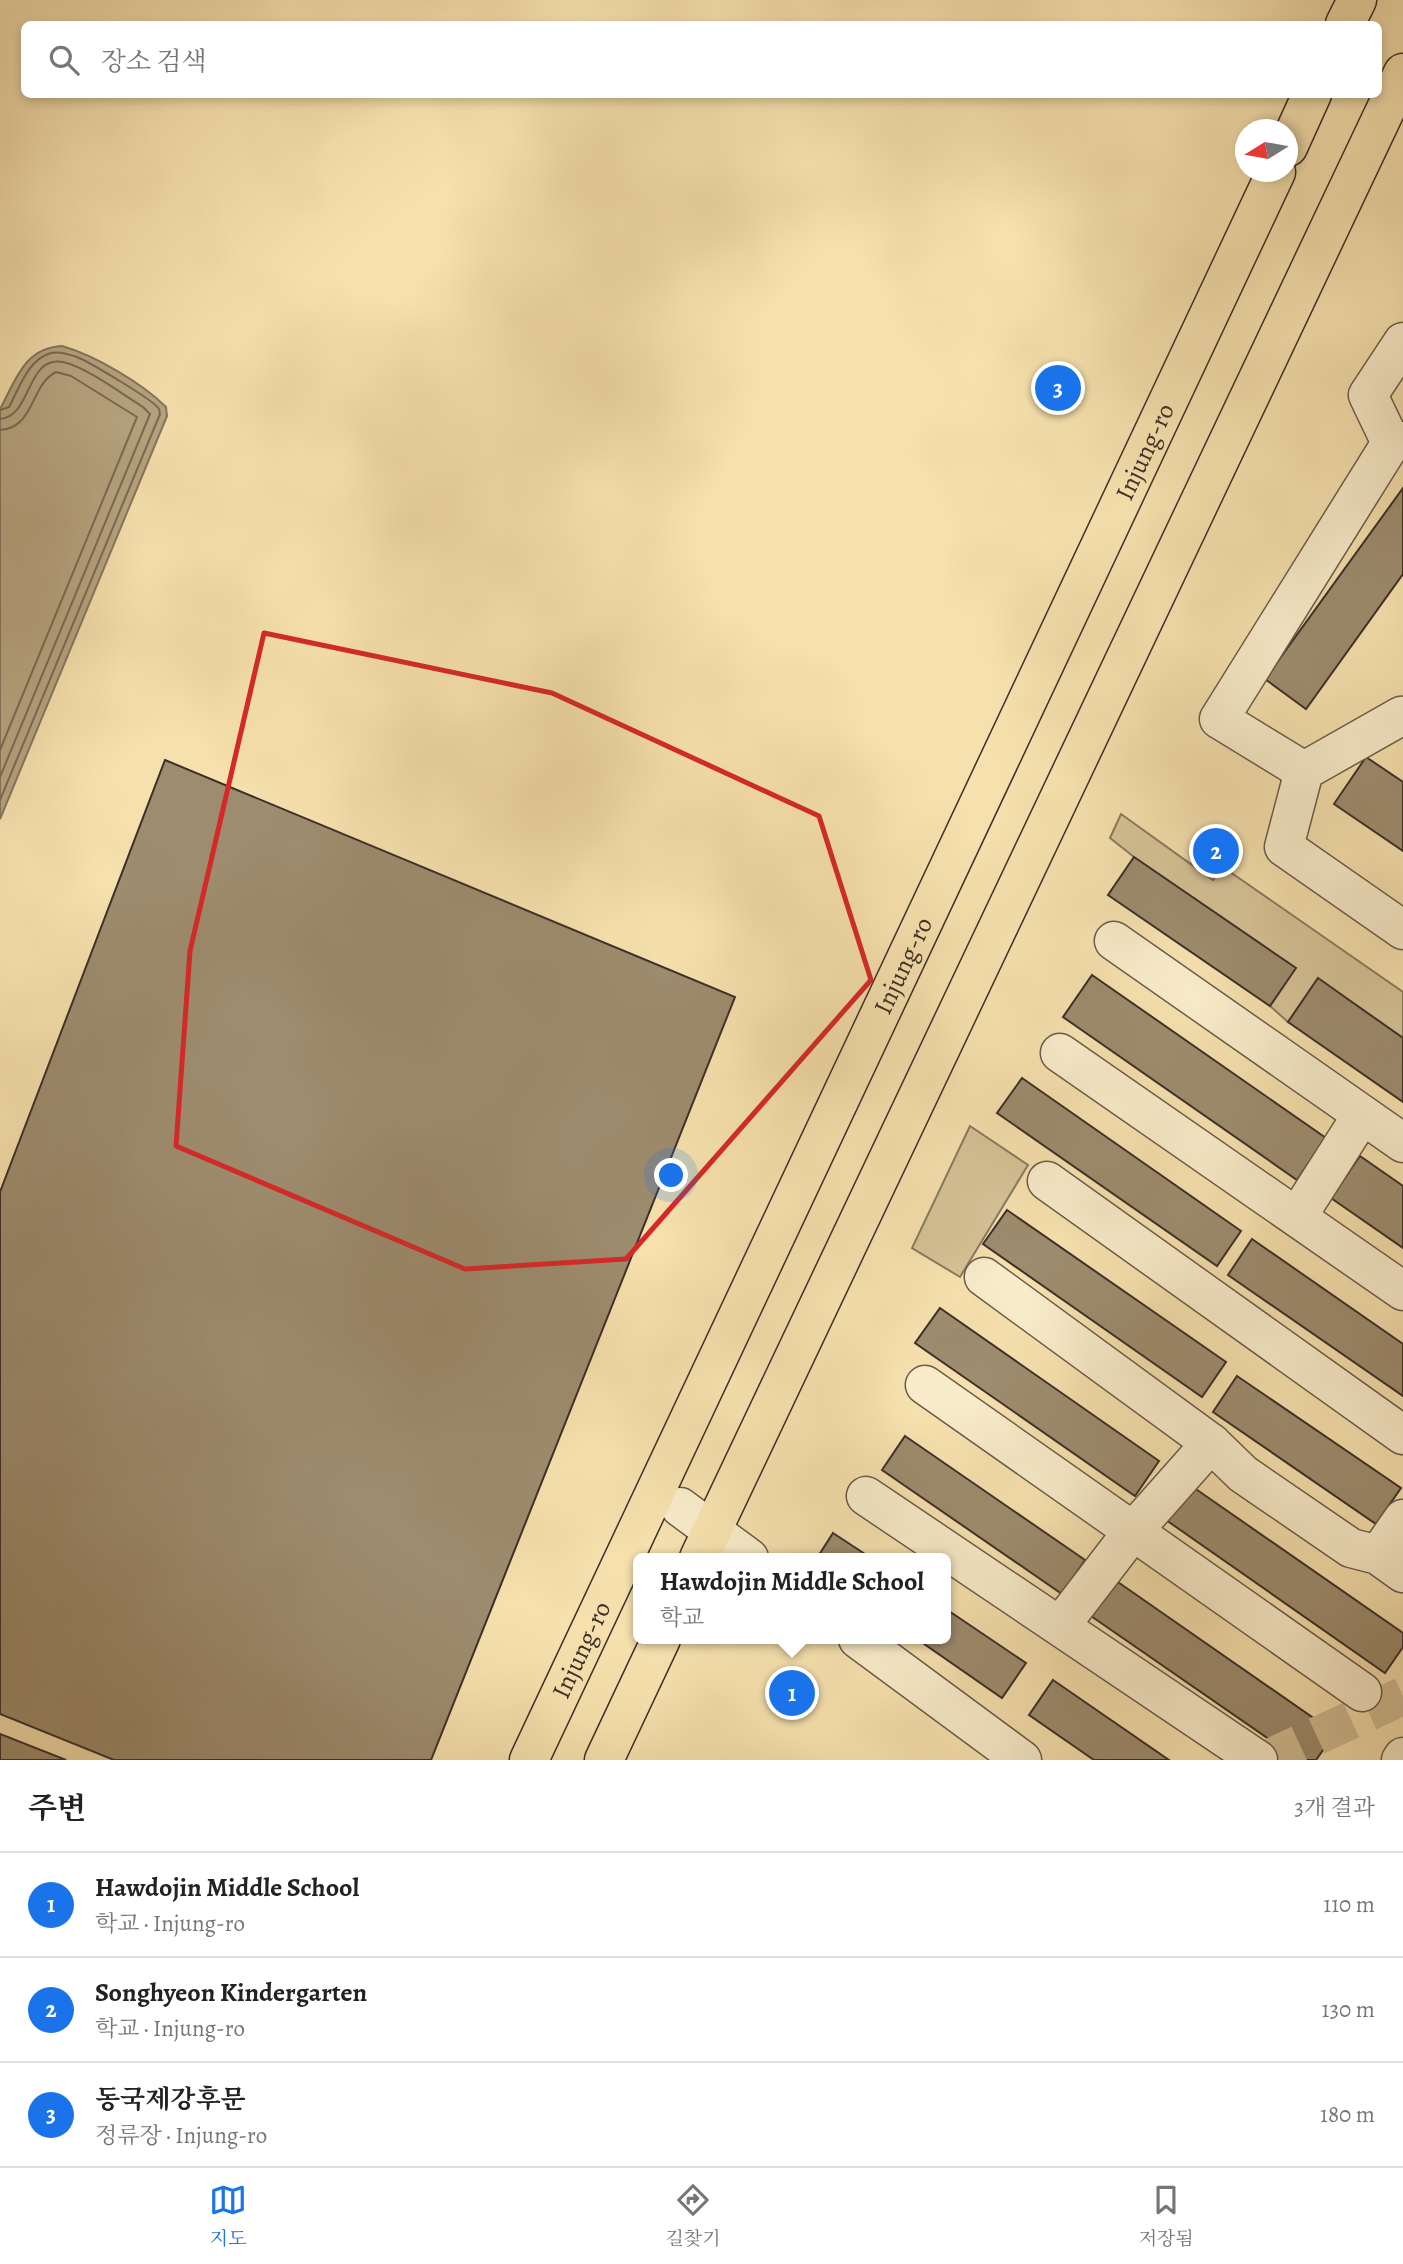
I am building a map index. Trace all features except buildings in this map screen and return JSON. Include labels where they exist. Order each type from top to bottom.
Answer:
[{"type":"main road","points":[[1346,21],[1357,0]]},
{"type":"main road","points":[[706,1544],[1403,73]]},
{"type":"main road","points":[[1298,124],[1310,98]]},
{"type":"main road","name":"Injung-ro","points":[[529,1760],[1271,182]]},
{"type":"main road","points":[[604,1760],[659,1644]]},
{"type":"lane","points":[[1304,771],[1219,719],[1397,442],[1368,395],[1403,342]]},
{"type":"lane","points":[[1402,715],[1304,771],[1284,846],[1403,930]]},
{"type":"lane","points":[[1114,941],[1403,1143]]},
{"type":"lane","points":[[1060,1053],[1403,1291]]},
{"type":"lane","points":[[1297,1217],[1363,1115]]},
{"type":"lane","points":[[1047,1181],[1403,1435]]},
{"type":"lane","points":[[984,1277],[1211,1443],[1242,1475],[1351,1548],[1391,1564],[1403,1519]]},
{"type":"lane","points":[[925,1385],[1362,1692]]},
{"type":"lane","points":[[1060,1626],[1133,1531],[1211,1443]]},
{"type":"lane","points":[[866,1496],[1258,1760]]},
{"type":"lane","points":[[680,1507],[706,1544],[734,1553]]},
{"type":"lane","points":[[865,1644],[1022,1760]]},
{"type":"highlighted area","points":[[264,633],[552,693],[819,816],[871,980],[626,1259],[465,1269],[176,1146],[190,951]]},
{"type":"shaded area","points":[[1121,814],[1213,880],[1223,867],[1403,992],[1403,1038],[1318,979],[1288,1022],[1270,1006],[1295,968],[1110,838]]},
{"type":"shaded area","points":[[970,1126],[1028,1165],[960,1277],[912,1248]]},
{"type":"water","points":[[62,346],[103,363],[131,380],[166,407],[167,416],[0,819],[0,409],[30,359],[49,348]]},
{"type":"tunnel","points":[[1265,1760],[1403,1696]]},
{"type":"place","name":"동국제강후문","points":[[1058,388]]},
{"type":"place","name":"Songhyeon Kindergarten","points":[[1216,851]]},
{"type":"place","name":"Hawdojin Middle School","points":[[792,1693]]}]
